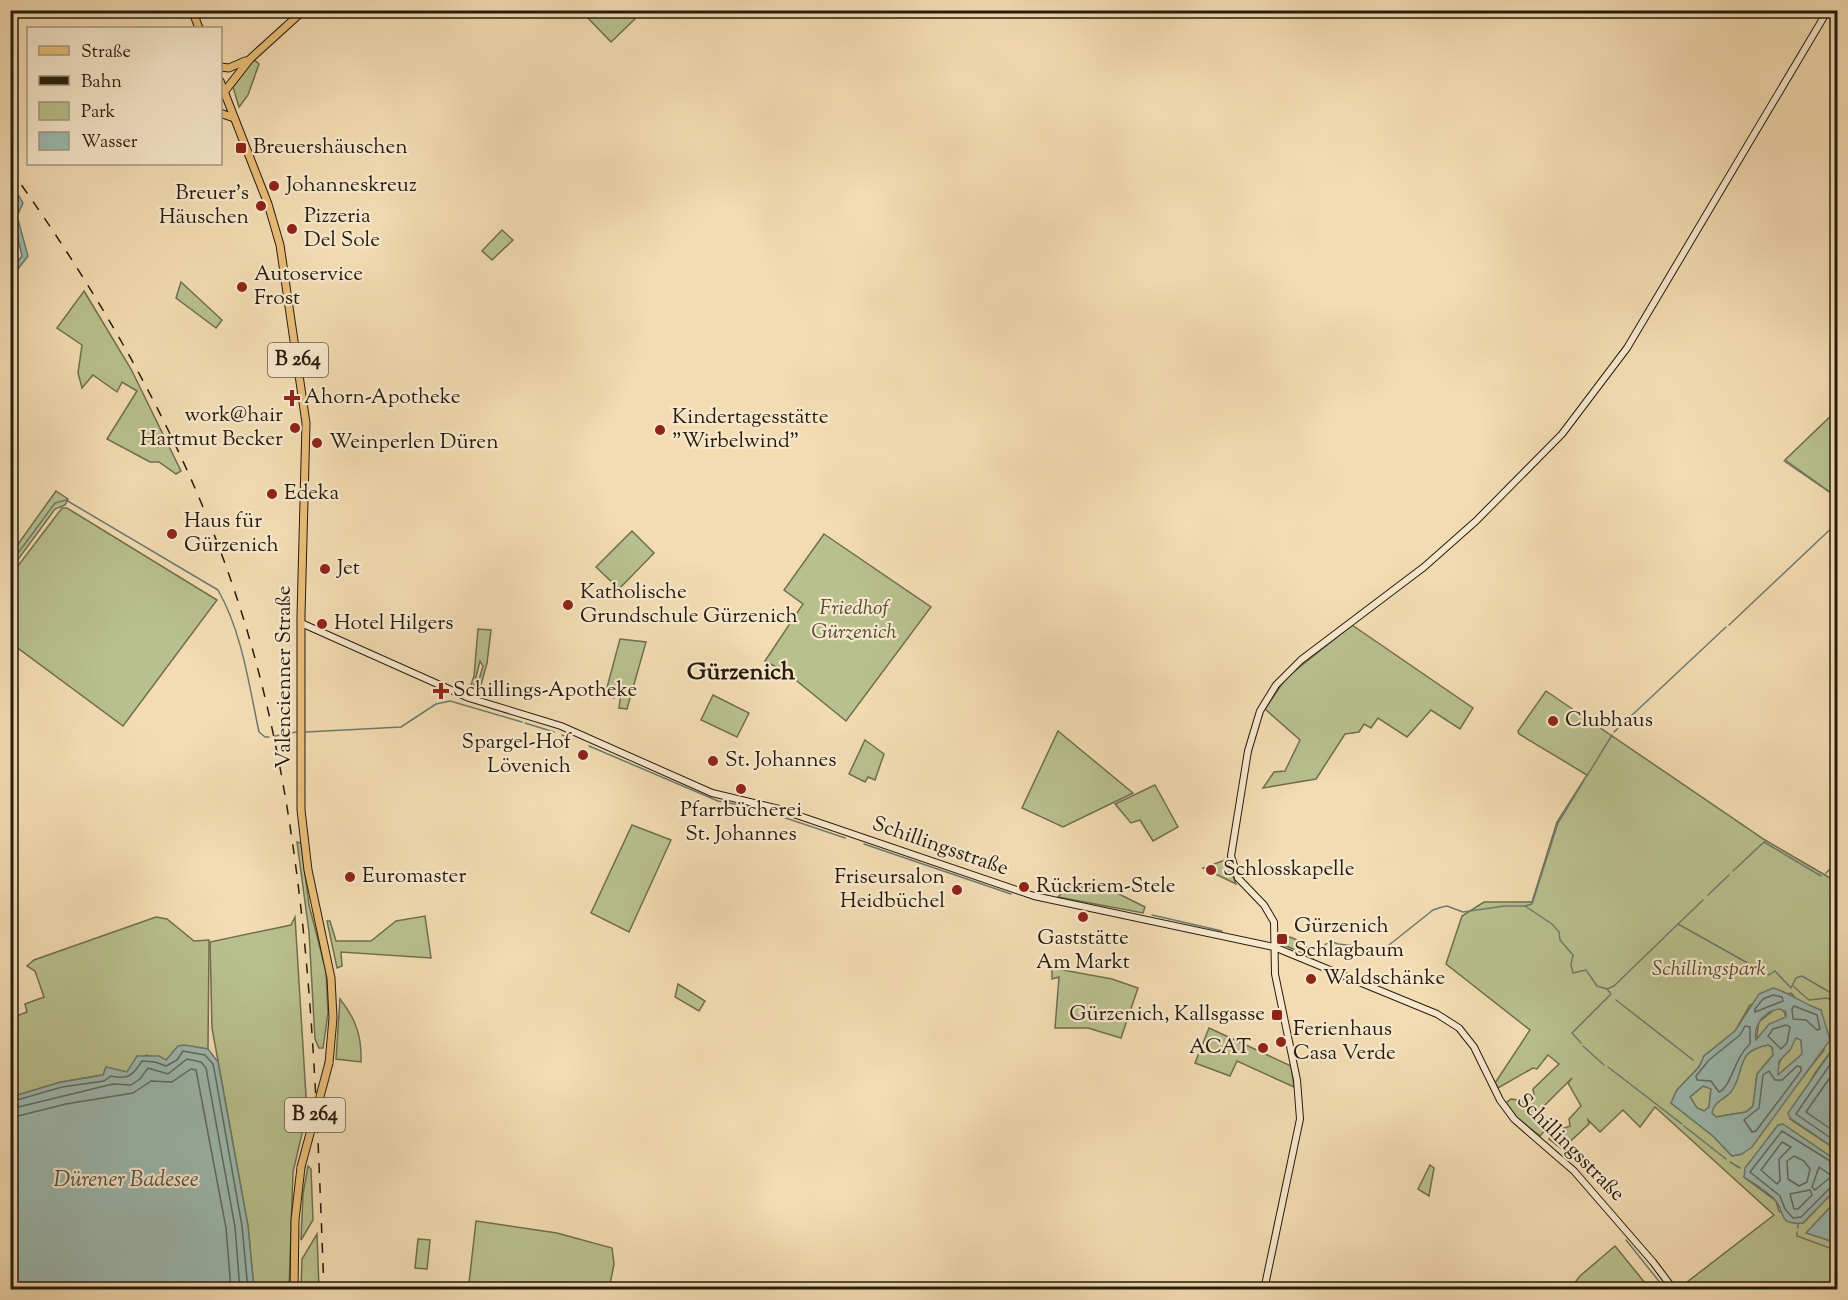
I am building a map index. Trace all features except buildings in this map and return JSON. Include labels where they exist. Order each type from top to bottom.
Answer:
[{"type":"main road","points":[[192,10],[200,27]]},
{"type":"main road","points":[[225,91],[250,59],[304,10]]},
{"type":"main road","points":[[1264,1290],[1296,1135],[1299,1105],[1294,1066],[1275,974],[1275,932],[1272,916],[1238,878],[1231,856],[1252,732],[1266,700],[1288,672],[1424,567],[1476,521],[1562,434],[1581,411],[1627,348],[1663,290],[1828,10]]},
{"type":"main road","points":[[222,67],[229,68],[250,59]]},
{"type":"main road","name":"Valencienner Straße","points":[[222,85],[268,204],[280,245],[306,423],[301,623],[301,810],[308,870],[332,997],[329,1063],[301,1167],[295,1220],[294,1290]]},
{"type":"main road","points":[[222,113],[229,114],[236,120]]},
{"type":"main road","name":"Schillingsstraße","points":[[301,623],[469,698],[561,726],[712,793],[778,808],[1034,896],[1274,947],[1437,1014],[1459,1028],[1474,1047],[1509,1113],[1574,1171],[1653,1262],[1674,1290]]},
{"type":"green space","points":[[589,11],[627,11],[635,19],[611,42],[585,15]]},
{"type":"green space","points":[[253,59],[259,64],[248,95],[239,107],[233,87]]},
{"type":"green space","points":[[502,230],[513,240],[492,260],[482,251]]},
{"type":"green space","points":[[181,282],[222,320],[216,328],[176,298]]},
{"type":"green space","points":[[84,291],[131,369],[181,471],[176,474],[159,462],[150,462],[107,439],[137,391],[122,382],[117,392],[93,375],[82,388],[78,373],[82,345],[57,328]]},
{"type":"green space","points":[[1837,410],[1837,497],[1785,460]]},
{"type":"green space","points":[[56,491],[68,499],[65,505],[55,509],[11,569],[11,554]]},
{"type":"green space","points":[[62,508],[67,508],[217,600],[123,726],[11,643],[11,575]]},
{"type":"green space","points":[[632,531],[654,553],[619,589],[596,567]]},
{"type":"green space","name":"Friedhof Gürzenich","points":[[824,534],[931,607],[846,721],[787,673],[765,661],[803,604],[784,590]]},
{"type":"green space","points":[[1352,625],[1473,708],[1460,729],[1431,710],[1407,737],[1378,718],[1371,728],[1364,724],[1359,732],[1345,734],[1316,779],[1263,788],[1274,772],[1285,771],[1300,740],[1265,709],[1286,678]]},
{"type":"green space","points":[[478,629],[491,630],[487,663],[479,692],[476,690],[483,666],[480,661],[473,689],[470,688],[474,676]]},
{"type":"green space","points":[[620,639],[646,642],[627,709],[619,708],[621,693],[615,692],[614,698],[605,695]]},
{"type":"green space","name":"Schillingspark","points":[[1546,691],[1765,840],[1837,882],[1837,1043],[1815,1073],[1790,1119],[1837,1150],[1837,1161],[1784,1125],[1744,1177],[1776,1201],[1779,1211],[1803,1223],[1837,1188],[1837,1200],[1807,1233],[1837,1243],[1837,1289],[1678,1289],[1774,1215],[1655,1107],[1640,1127],[1623,1110],[1600,1132],[1588,1120],[1589,1124],[1562,1149],[1549,1139],[1559,1126],[1565,1128],[1570,1126],[1569,1119],[1581,1106],[1568,1083],[1572,1078],[1539,1111],[1539,1115],[1549,1126],[1540,1136],[1518,1119],[1506,1103],[1511,1099],[1527,1101],[1534,1094],[1533,1089],[1559,1064],[1548,1055],[1537,1069],[1533,1068],[1498,1088],[1495,1083],[1530,1030],[1446,964],[1462,916],[1484,902],[1532,902],[1557,822],[1587,775],[1519,734],[1518,731]],"holes":[[[1791,993],[1798,1001],[1821,1010],[1824,1050],[1742,1154],[1732,1156],[1713,1136],[1671,1103],[1677,1090],[1699,1067],[1704,1056],[1735,1031],[1750,1005]]]},
{"type":"green space","points":[[713,695],[749,713],[737,737],[701,720]]},
{"type":"green space","points":[[1058,731],[1133,793],[1063,827],[1022,808]]},
{"type":"green space","points":[[865,740],[884,754],[875,780],[868,777],[865,782],[849,774]]},
{"type":"green space","points":[[1155,785],[1178,827],[1153,841],[1140,820],[1131,823],[1115,804]]},
{"type":"green space","points":[[632,825],[671,840],[629,932],[591,913]]},
{"type":"green space","points":[[297,842],[301,843],[309,905],[326,971],[328,1013],[323,1048],[319,1048],[315,1039],[309,932]]},
{"type":"green space","points":[[1225,860],[1236,884],[1203,868]]},
{"type":"green space","points":[[1077,886],[1115,892],[1145,907],[1143,913],[1058,897],[1068,887]]},
{"type":"green space","points":[[425,916],[431,958],[341,952],[342,966],[337,968],[327,921],[330,921],[336,941],[371,941],[396,921]]},
{"type":"green space","points":[[156,917],[167,919],[194,941],[209,940],[208,1049],[179,1046],[166,1060],[146,1055],[127,1072],[106,1068],[103,1075],[61,1082],[11,1097],[11,1018],[27,1012],[25,1004],[44,997],[35,971],[27,966],[34,960]]},
{"type":"green space","points":[[295,917],[307,1112],[293,1172],[289,1289],[254,1289],[248,1226],[212,1028],[210,942],[291,925]]},
{"type":"green space","points":[[1283,936],[1301,943],[1309,950],[1313,958],[1284,945]]},
{"type":"green space","points":[[1052,968],[1112,979],[1138,988],[1121,1038],[1088,1028],[1055,1028],[1059,977],[1052,979]]},
{"type":"green space","points":[[678,984],[705,1001],[699,1011],[675,997]]},
{"type":"green space","points":[[340,999],[357,1029],[361,1062],[336,1059]]},
{"type":"green space","points":[[1775,1009],[1783,1009],[1786,1017],[1767,1027],[1756,1040],[1759,1022]]},
{"type":"green space","points":[[1209,1028],[1291,1066],[1294,1087],[1237,1061],[1230,1076],[1195,1063]]},
{"type":"green space","points":[[1796,1037],[1801,1040],[1802,1054],[1778,1075],[1780,1061]]},
{"type":"green space","points":[[1768,1045],[1772,1047],[1773,1055],[1757,1074],[1753,1106],[1746,1112],[1716,1117],[1712,1113],[1713,1109],[1728,1095],[1735,1084],[1745,1057],[1757,1048]]},
{"type":"green space","points":[[1703,1086],[1711,1088],[1709,1107],[1704,1111],[1697,1108],[1690,1097]]},
{"type":"green space","points":[[1430,1165],[1434,1168],[1429,1196],[1418,1189]]},
{"type":"green space","points":[[308,1166],[311,1169],[313,1220],[301,1240],[303,1194]]},
{"type":"green space","points":[[476,1221],[557,1233],[612,1248],[614,1264],[609,1289],[560,1289],[469,1283]]},
{"type":"green space","points":[[317,1234],[319,1289],[301,1289],[302,1259]]},
{"type":"green space","points":[[418,1239],[430,1240],[427,1269],[415,1268]]},
{"type":"green space","points":[[1615,1246],[1650,1289],[1570,1289],[1580,1276]]},
{"type":"water","points":[[19,196],[23,203],[17,216],[28,256],[11,278],[11,270],[22,256],[12,213]]},
{"type":"water","points":[[1773,988],[1821,1010],[1830,1040],[1752,1147],[1742,1154],[1732,1156],[1713,1136],[1671,1103],[1677,1090],[1699,1067],[1704,1056],[1735,1031],[1759,994]],"holes":[[[1780,1009],[1786,1012],[1786,1017],[1769,1024],[1756,1040],[1756,1029],[1761,1019]],[[1796,1038],[1801,1040],[1802,1054],[1778,1075],[1779,1061],[1790,1050]],[[1768,1045],[1772,1047],[1773,1055],[1757,1074],[1753,1106],[1746,1112],[1716,1117],[1712,1113],[1715,1106],[1731,1092],[1745,1057],[1757,1048]],[[1703,1086],[1711,1089],[1709,1107],[1704,1111],[1697,1108],[1690,1097]]]},
{"type":"water","points":[[1837,1043],[1837,1150],[1790,1118],[1788,1113]]},
{"type":"water","name":"Dürener Badesee","points":[[178,1046],[208,1049],[218,1062],[248,1226],[254,1289],[11,1289],[11,1097],[61,1082],[103,1075],[106,1067],[127,1072],[137,1056],[159,1056],[166,1060]]},
{"type":"water","points":[[1783,1124],[1837,1161],[1837,1188],[1803,1223],[1785,1220],[1775,1200],[1744,1177],[1745,1168],[1778,1125]]},
{"type":"water","points":[[1837,1200],[1837,1243],[1806,1233]]},
{"type":"waterway","points":[[1784,461],[1838,498]]},
{"type":"waterway","points":[[10,564],[55,503],[66,500],[218,590],[239,641],[259,732],[269,737]]},
{"type":"waterway","points":[[1729,625],[1838,522]]},
{"type":"waterway","points":[[1614,732],[1726,627]]},
{"type":"waterway","points":[[306,732],[401,727],[436,704],[450,701],[522,722]]},
{"type":"waterway","points":[[525,723],[554,732]]},
{"type":"waterway","points":[[275,736],[296,732]]},
{"type":"waterway","points":[[562,735],[572,739]]},
{"type":"waterway","points":[[1587,776],[1612,735]]},
{"type":"waterway","points":[[589,746],[718,801],[756,808],[845,838]]},
{"type":"waterway","points":[[1525,906],[1532,904],[1558,823],[1583,782]]},
{"type":"waterway","points":[[1733,871],[1764,842],[1821,876]]},
{"type":"waterway","points":[[864,844],[1011,894]]},
{"type":"waterway","points":[[1826,873],[1838,861]]},
{"type":"waterway","points":[[1708,895],[1729,875]]},
{"type":"waterway","points":[[1678,924],[1703,900]]},
{"type":"waterway","points":[[1316,952],[1330,941],[1384,949],[1433,910],[1442,907],[1447,906],[1463,912],[1504,906],[1525,906],[1552,924],[1559,932],[1560,940],[1573,955],[1571,965],[1573,973],[1586,970],[1597,986],[1607,989],[1614,986],[1678,924],[1769,975],[1775,971],[1791,988],[1796,978],[1802,976],[1838,997]]},
{"type":"waterway","points":[[1152,915],[1222,931]]},
{"type":"waterway","points":[[1793,986],[1809,1000],[1827,998],[1835,1002]]},
{"type":"waterway","points":[[1581,1043],[1572,1033],[1611,994],[1607,989]]},
{"type":"waterway","points":[[1836,998],[1838,1011]]},
{"type":"waterway","points":[[1616,1000],[1693,1060]]},
{"type":"waterway","points":[[1583,1046],[1604,1065]]},
{"type":"waterway","points":[[1608,1067],[1682,1124]]},
{"type":"waterway","points":[[1684,1126],[1726,1159]]},
{"type":"waterway","points":[[1730,1162],[1740,1168]]},
{"type":"waterway","points":[[1797,1232],[1797,1236],[1838,1251]]},
{"type":"waterway","points":[[1626,1240],[1666,1290]]},
{"type":"railway","points":[[10,169],[81,274],[144,384],[199,498],[223,557],[243,617],[265,699],[283,782],[296,866],[312,1035],[324,1290]]},
{"type":"place","name":"Breuershäuschen","points":[[241,148]]},
{"type":"place","name":"Johanneskreuz","points":[[274,186]]},
{"type":"place","name":"Breuer's Häuschen","points":[[261,206]]},
{"type":"place","name":"Pizzeria Del Sole","points":[[292,229]]},
{"type":"place","name":"Autoservice Frost","points":[[242,287]]},
{"type":"place","name":"Ahorn-Apotheke","points":[[292,398]]},
{"type":"place","name":"work@hair Hartmut Becker","points":[[295,428]]},
{"type":"place","name":"Kindertagesstätte \"Wirbelwind\"","points":[[660,430]]},
{"type":"place","name":"Weinperlen Düren","points":[[317,443]]},
{"type":"place","name":"Edeka","points":[[272,494]]},
{"type":"place","name":"Haus für Gürzenich","points":[[172,534]]},
{"type":"place","name":"Jet","points":[[325,569]]},
{"type":"place","name":"Katholische Grundschule Gürzenich","points":[[568,605]]},
{"type":"place","name":"Hotel Hilgers","points":[[322,624]]},
{"type":"place","name":"Schillings-Apotheke","points":[[441,691]]},
{"type":"place","name":"Clubhaus","points":[[1553,721]]},
{"type":"place","name":"Spargel-Hof Lövenich","points":[[583,755]]},
{"type":"place","name":"St. Johannes","points":[[713,761]]},
{"type":"place","name":"Pfarrbücherei St. Johannes","points":[[741,789]]},
{"type":"place","name":"Schlosskapelle","points":[[1211,870]]},
{"type":"place","name":"Euromaster","points":[[350,877]]},
{"type":"place","name":"Rückriem-Stele","points":[[1024,887]]},
{"type":"place","name":"Friseursalon Heidbüchel","points":[[957,890]]},
{"type":"place","name":"Gaststätte Am Markt","points":[[1083,917]]},
{"type":"place","name":"Gürzenich Schlagbaum","points":[[1282,939]]},
{"type":"place","name":"Waldschänke","points":[[1311,979]]},
{"type":"place","name":"Gürzenich, Kallsgasse","points":[[1277,1015]]},
{"type":"place","name":"Ferienhaus Casa Verde","points":[[1281,1042]]},
{"type":"place","name":"ACAT","points":[[1263,1048]]},
{"type":"district","name":"Gürzenich","points":[[741,673]]}]
